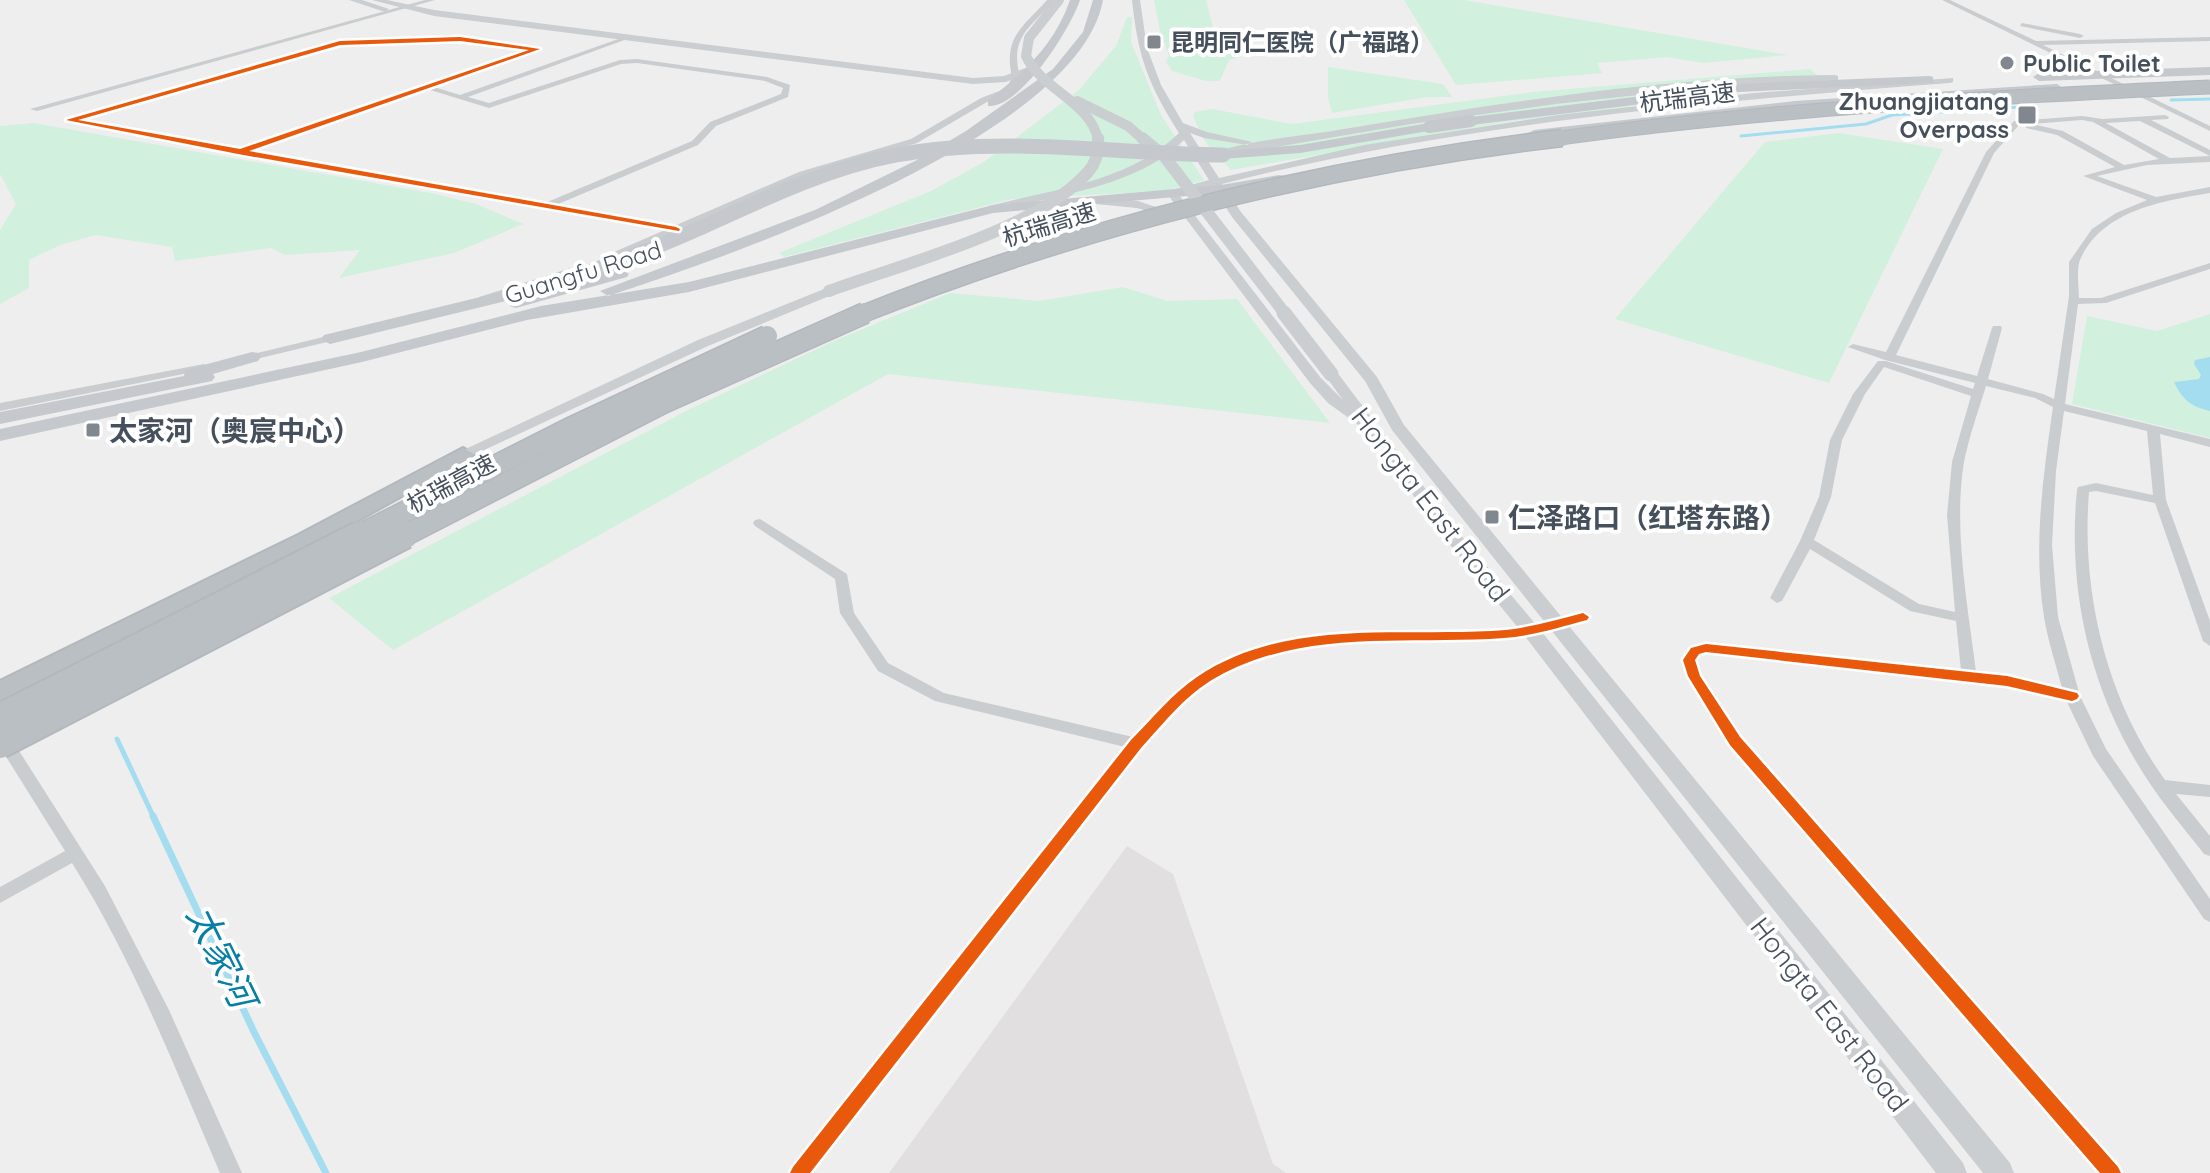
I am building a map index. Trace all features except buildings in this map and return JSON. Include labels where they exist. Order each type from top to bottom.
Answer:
[{"type":"highway","name":"杭瑞高速","points":[[0,717],[529,448],[690,370],[869,295],[1066,229],[1287,174],[1571,126],[1855,95],[2210,83]]},
{"type":"highway","name":"杭瑞高速","points":[[0,745],[707,381],[885,305],[1067,242],[1299,183],[1584,134],[1868,103],[2210,83]]},
{"type":"highway","points":[[1822,116],[2023,101],[2210,94]]},
{"type":"highway","points":[[0,692],[306,540],[463,454]]},
{"type":"main road","points":[[353,0],[393,12],[859,69],[973,81],[1019,78]]},
{"type":"main road","points":[[376,0],[404,8],[622,40]]},
{"type":"main road","points":[[463,454],[703,343],[1005,224],[1074,186],[1094,162],[1098,139],[1089,118],[1033,72],[1025,53],[1030,36],[1059,0]]},
{"type":"main road","name":"Guangfu Road","points":[[0,418],[451,321],[637,269],[799,210],[922,150],[994,99],[1050,50],[1069,20],[1075,0]]},
{"type":"main road","name":"Guangfu Road","points":[[0,435],[362,357],[528,315],[649,278],[815,216],[941,153],[984,127],[1061,69],[1076,52],[1094,21],[1098,0]]},
{"type":"main road","name":"Hongta East Road","points":[[1136,0],[1142,48],[1156,85],[1236,214],[1372,380],[1397,427],[2000,1173]]},
{"type":"main road","points":[[859,69],[967,86],[994,99]]},
{"type":"main road","points":[[330,339],[444,314],[562,281],[657,247],[801,182],[846,167],[907,153],[1018,145],[1144,154],[1223,155],[1284,151],[1471,121],[1739,88],[2210,71]]},
{"type":"main road","points":[[1202,158],[1270,143],[1414,120],[1580,98],[1764,79],[1950,80]]},
{"type":"main road","points":[[1219,185],[1337,154],[1497,127],[1696,100],[1950,80]]},
{"type":"main road","points":[[993,209],[1172,193],[1510,138],[1678,116],[1847,100],[2210,83]]},
{"type":"main road","name":"Hongta East Road","points":[[1060,93],[1128,126],[1157,148],[1368,425],[1953,1173]]},
{"type":"main road","points":[[1510,138],[1596,141],[1822,116]]},
{"type":"main road","points":[[1414,120],[1497,127]]},
{"type":"main road","points":[[1177,122],[1191,131],[1222,140],[1270,143]]},
{"type":"main road","points":[[528,315],[689,287],[993,209],[1132,169],[1170,148],[1185,133]]},
{"type":"main road","points":[[1172,193],[1315,380],[1333,400],[1368,425]]},
{"type":"main road","points":[[1086,201],[1150,207],[1200,228]]},
{"type":"main road","points":[[141,390],[252,357]]},
{"type":"street","points":[[34,109],[432,0]]},
{"type":"street","points":[[1019,78],[1012,61],[1015,40],[1051,0]]},
{"type":"street","points":[[1945,0],[2210,129]]},
{"type":"street","points":[[2022,25],[2104,41]]},
{"type":"street","points":[[238,152],[537,49],[460,39],[340,43],[69,120],[238,152],[544,207],[676,229]]},
{"type":"street","points":[[2034,43],[2210,39]]},
{"type":"street","points":[[460,97],[622,40]]},
{"type":"street","points":[[430,88],[489,106],[628,61],[767,79],[787,87],[785,95],[713,124],[695,143],[544,207]]},
{"type":"street","points":[[0,407],[330,339],[555,277],[802,174],[914,141],[994,99]]},
{"type":"street","points":[[1889,358],[1990,152],[2017,123],[2165,117]]},
{"type":"street","points":[[2093,119],[2170,161]]},
{"type":"street","points":[[2142,119],[2210,156]]},
{"type":"street","points":[[2017,123],[2060,133],[2122,167]]},
{"type":"street","points":[[2155,200],[2087,176],[2122,167],[2210,156]]},
{"type":"street","points":[[2210,190],[2155,200],[2119,215],[2086,241],[2074,262],[2073,301],[2050,471],[2045,545],[2051,617],[2072,696],[2099,752],[2210,914]]},
{"type":"street","points":[[2073,301],[2102,301],[2210,266]]},
{"type":"street","points":[[1969,677],[1954,515],[1958,462],[1997,328]]},
{"type":"street","points":[[1853,347],[1981,389]]},
{"type":"street","points":[[1777,598],[1807,541],[1825,497],[1836,440],[1859,394],[1882,363],[1981,389],[2039,396],[2059,406],[2210,443]]},
{"type":"street","points":[[2153,429],[2160,500],[2210,641]]},
{"type":"street","points":[[2160,500],[2096,487],[2083,490],[2079,516],[2087,609],[2110,695],[2149,769],[2210,849]]},
{"type":"street","points":[[760,523],[842,577],[847,613],[883,667],[940,697],[1136,744]]},
{"type":"street","points":[[1807,541],[1915,608],[1962,618]]},
{"type":"street","points":[[799,1173],[1136,744],[1183,695],[1210,675],[1247,656],[1298,643],[1531,631],[1583,617]]},
{"type":"street","points":[[2072,696],[2007,681],[1706,648],[1695,651],[1689,660],[1694,676],[1735,741],[2112,1173]]},
{"type":"street","points":[[0,734],[99,891],[162,1016],[231,1173]]},
{"type":"street","points":[[2162,786],[2210,791]]},
{"type":"street","points":[[0,896],[74,854]]},
{"type":"shaded area","points":[[1127,846],[1173,874],[1273,1164],[1286,1173],[889,1173]]},
{"type":"green space","points":[[1154,0],[1206,0],[1217,43],[1259,50],[1229,60],[1220,81],[1206,81],[1172,71],[1166,62],[1169,55]]},
{"type":"green space","points":[[1404,0],[1464,0],[1788,55],[1703,63],[1667,57],[1597,63],[1602,73],[1456,85]]},
{"type":"green space","points":[[1127,17],[1132,17],[1131,42],[1161,115],[1204,180],[1166,191],[1012,199],[784,257],[779,253],[931,191],[984,162],[1079,90],[1116,46]]},
{"type":"green space","points":[[1328,67],[1443,84],[1452,97],[1427,97],[1332,113],[1328,97]]},
{"type":"green space","points":[[1810,69],[1823,80],[1725,90],[1730,94],[1507,122],[1231,170],[1206,143],[1193,117],[1195,112],[1212,109],[1292,124],[1533,92]]},
{"type":"green space","points":[[34,123],[436,194],[476,204],[523,224],[454,253],[339,278],[360,250],[285,255],[271,248],[175,261],[172,247],[96,235],[60,245],[29,260],[29,288],[0,304],[0,230],[16,204],[0,174],[0,126]]},
{"type":"green space","points":[[1839,133],[1943,149],[1829,383],[1615,319],[1765,142]]},
{"type":"green space","points":[[1123,287],[1167,301],[1237,299],[1330,423],[888,374],[393,650],[329,598],[686,411],[834,341],[950,293],[1039,301]]},
{"type":"green space","points":[[2210,314],[2210,438],[2072,404],[2087,316],[2157,331]]},
{"type":"water","points":[[2210,357],[2210,411],[2188,401],[2174,382],[2199,379],[2201,375],[2194,364],[2195,360]]},
{"type":"waterway","points":[[2171,100],[2210,99]]},
{"type":"waterway","points":[[1741,136],[1866,124],[1892,115],[2021,107]]},
{"type":"waterway","name":"太家河","points":[[117,739],[154,818]]},
{"type":"waterway","name":"太家河","points":[[153,816],[254,1032],[326,1173]]},
{"type":"cycle path","points":[[238,152],[537,49],[460,39],[340,43],[69,120],[99,126],[676,229]]},
{"type":"cycle path","points":[[799,1173],[1136,744],[1201,681],[1245,658],[1281,647],[1355,638],[1505,634],[1531,631],[1583,617]]},
{"type":"cycle path","points":[[2072,696],[2007,681],[1706,648],[1695,651],[1689,660],[1694,676],[1735,741],[2112,1173]]},
{"type":"place","name":"昆明同仁医院（广福路）","points":[[1154,42]]},
{"type":"place","name":"Public Toilet","points":[[2007,63]]},
{"type":"place","name":"Zhuangjiatang Overpass","points":[[2027,115]]},
{"type":"place","name":"太家河（奥宸中心）","points":[[93,430]]},
{"type":"place","name":"仁泽路口（红塔东路）","points":[[1492,517]]}]
